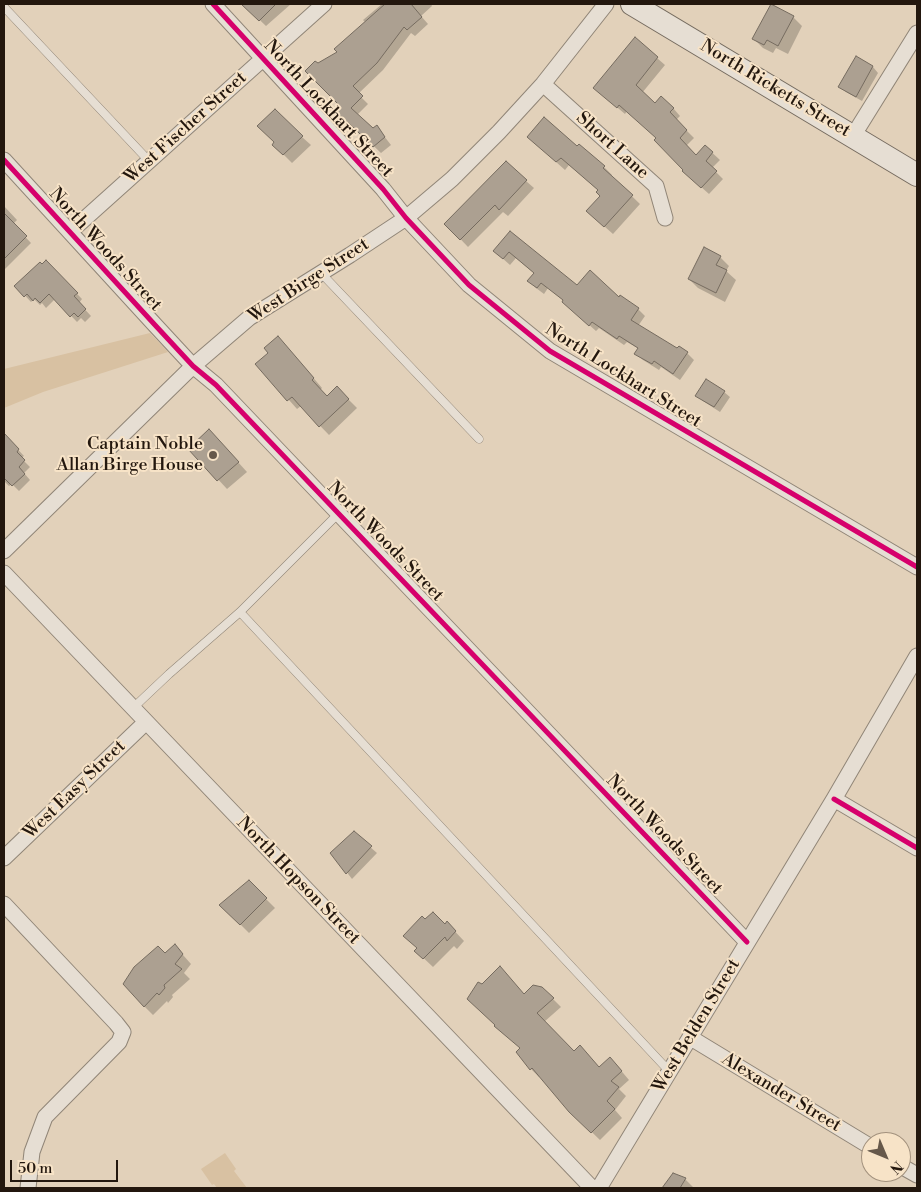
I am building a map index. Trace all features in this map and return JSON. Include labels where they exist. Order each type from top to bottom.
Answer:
[{"type":"street","name":"North Lockhart Street","points":[[212,4],[468,285],[550,351],[917,567]]},
{"type":"street","name":"West Fischer Street","points":[[70,232],[324,4]]},
{"type":"street","name":"West Birge Street","points":[[4,551],[193,366],[249,318],[406,218],[452,179],[543,84],[606,4]]},
{"type":"street","name":"North Ricketts Street","points":[[632,4],[917,175]]},
{"type":"street","points":[[853,136],[917,33]]},
{"type":"street","name":"Short Lane","points":[[543,84],[656,186],[666,218]]},
{"type":"street","name":"North Woods Street","points":[[4,160],[193,366],[216,384],[747,942]]},
{"type":"street","name":"North Hopson Street","points":[[4,573],[592,1188]]},
{"type":"street","name":"West Belden Street","points":[[599,1188],[834,799],[917,656]]},
{"type":"street","name":"West Easy Street","points":[[4,858],[146,722]]},
{"type":"street","points":[[834,799],[917,848]]},
{"type":"street","points":[[4,904],[123,1032],[119,1042],[44,1117],[32,1152],[28,1188]]},
{"type":"street","name":"Alexander Street","points":[[691,1038],[861,1141]]},
{"type":"lane","points":[[4,7],[149,161]]},
{"type":"lane","points":[[321,273],[479,439]]},
{"type":"lane","points":[[133,708],[240,612],[339,513]]},
{"type":"lane","points":[[240,612],[670,1072]]},
{"type":"shaded area","points":[[150,333],[168,352],[43,392],[4,408],[4,369]]},
{"type":"shaded area","points":[[225,1153],[236,1169],[234,1171],[247,1188],[217,1188],[214,1184],[212,1185],[201,1169]]},
{"type":"building","points":[[241,4],[276,4],[259,21]]},
{"type":"building","points":[[385,4],[411,4],[422,17],[407,30],[404,27],[377,63],[353,86],[363,96],[351,108],[373,128],[377,125],[385,137],[373,147],[348,122],[344,125],[333,112],[340,106],[305,71],[315,61],[318,63],[337,52],[334,49]]},
{"type":"building","points":[[771,4],[794,16],[778,46],[767,40],[764,45],[752,39]]},
{"type":"building","points":[[635,37],[658,57],[636,85],[655,103],[661,96],[674,108],[670,112],[687,130],[680,138],[696,155],[705,145],[713,152],[706,161],[717,171],[701,188],[682,171],[654,140],[656,138],[619,105],[617,108],[593,88]]},
{"type":"building","points":[[856,56],[873,66],[856,97],[838,87]]},
{"type":"building","points":[[275,109],[303,136],[283,155],[272,145],[274,142],[257,126]]},
{"type":"building","points":[[544,117],[577,146],[579,144],[605,166],[603,168],[633,195],[604,227],[586,211],[600,196],[596,192],[598,190],[561,158],[556,162],[527,137]]},
{"type":"building","points":[[506,161],[527,180],[499,210],[495,205],[460,240],[444,224]]},
{"type":"building","points":[[4,213],[27,236],[4,259]]},
{"type":"building","points":[[510,231],[577,285],[590,270],[619,297],[620,295],[639,308],[631,320],[677,348],[679,346],[688,352],[673,374],[654,361],[652,364],[634,354],[638,348],[619,336],[617,339],[592,322],[589,326],[562,302],[563,300],[541,283],[537,288],[527,281],[534,273],[509,252],[503,259],[493,251]]},
{"type":"building","points":[[704,247],[721,256],[716,265],[727,270],[716,293],[688,279]]},
{"type":"building","points":[[46,260],[78,293],[74,296],[86,309],[78,317],[74,313],[70,317],[49,294],[40,303],[35,298],[33,301],[27,294],[24,297],[14,286],[40,262],[42,264]]},
{"type":"building","points":[[278,336],[327,396],[337,386],[349,399],[319,427],[292,397],[287,401],[255,364],[268,353],[264,348]]},
{"type":"building","points":[[706,379],[725,391],[714,407],[695,396]]},
{"type":"building","name":"Captain Noble Allan Birge House","points":[[209,429],[239,462],[217,481],[188,449]]},
{"type":"building","points":[[4,433],[19,449],[17,452],[25,460],[19,467],[25,474],[12,486],[4,478]]},
{"type":"building","points":[[354,831],[372,846],[346,874],[330,853]]},
{"type":"building","points":[[249,880],[267,898],[240,925],[219,905]]},
{"type":"building","points":[[433,912],[445,924],[447,921],[456,931],[447,941],[445,937],[423,959],[414,951],[417,948],[403,936],[422,916],[425,919]]},
{"type":"building","points":[[175,944],[183,954],[175,964],[182,969],[164,985],[165,988],[159,995],[157,993],[144,1007],[123,984],[134,967],[158,946],[165,953]]},
{"type":"building","points":[[500,966],[524,994],[533,985],[542,987],[554,998],[537,1013],[574,1051],[580,1045],[599,1067],[610,1057],[622,1071],[611,1081],[619,1087],[607,1101],[615,1109],[591,1133],[569,1112],[532,1068],[530,1070],[516,1052],[520,1048],[467,999],[478,982],[482,984]]},
{"type":"building","points":[[673,1173],[686,1178],[680,1188],[662,1188]]},
{"type":"cycle path","points":[[213,4],[469,285],[550,351],[917,567]]},
{"type":"cycle path","points":[[4,160],[193,366],[216,385],[747,942]]},
{"type":"cycle path","points":[[834,799],[917,848]]},
{"type":"place","name":"Captain Noble Allan Birge House","points":[[213,455]]}]
